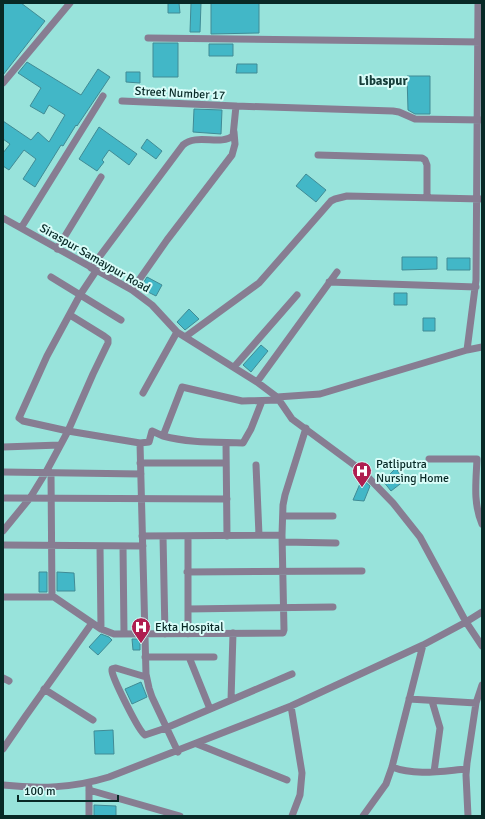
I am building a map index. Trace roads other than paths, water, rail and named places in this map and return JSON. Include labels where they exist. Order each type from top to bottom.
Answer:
[{"type":"street","points":[[3,83],[70,3]]},
{"type":"street","points":[[467,350],[478,282],[480,42],[478,3]]},
{"type":"street","points":[[148,38],[480,42]]},
{"type":"street","points":[[21,228],[103,96]]},
{"type":"street","name":"Street Number 17","points":[[122,101],[393,111],[415,119],[479,120]]},
{"type":"street","points":[[132,290],[167,240],[232,155],[235,144],[234,132],[236,106]]},
{"type":"street","points":[[234,132],[233,136],[227,139],[192,140],[183,145],[94,269],[47,356],[19,418],[23,422],[140,443],[149,442],[152,431],[174,439],[200,442],[243,443],[251,429],[262,401]]},
{"type":"street","points":[[318,155],[422,158],[427,164],[427,197]]},
{"type":"street","points":[[57,249],[101,177]]},
{"type":"street","points":[[185,337],[258,283],[331,202],[336,199],[347,196],[479,199]]},
{"type":"street","name":"Siraspur Samaypur Road","points":[[3,218],[132,290],[152,305],[177,332],[257,382],[278,399],[292,419],[361,470],[394,503],[420,537],[466,622],[482,646]]},
{"type":"street","points":[[257,382],[337,272]]},
{"type":"street","points":[[50,277],[121,320]]},
{"type":"street","points":[[329,282],[478,282]]},
{"type":"street","points":[[234,367],[297,295]]},
{"type":"street","points":[[3,531],[49,472],[60,445],[68,431],[108,343],[108,339],[104,336],[70,315]]},
{"type":"street","points":[[143,393],[177,332]]},
{"type":"street","points":[[163,436],[182,387],[242,400],[262,401],[320,394],[467,350],[482,347]]},
{"type":"street","points":[[3,597],[52,597],[110,634],[145,635],[283,633],[284,608],[282,538],[285,495],[306,428]]},
{"type":"street","points":[[140,443],[146,677],[152,697],[178,752]]},
{"type":"street","points":[[226,443],[227,536]]},
{"type":"street","points":[[3,447],[60,445]]},
{"type":"street","points":[[429,459],[480,459],[479,485],[482,524]]},
{"type":"street","points":[[140,463],[226,463]]},
{"type":"street","points":[[256,465],[259,535]]},
{"type":"street","points":[[3,472],[141,474]]},
{"type":"street","points":[[49,472],[52,498],[52,597]]},
{"type":"street","points":[[3,498],[227,499]]},
{"type":"street","points":[[283,516],[333,516]]},
{"type":"street","points":[[142,536],[259,535],[336,543]]},
{"type":"street","points":[[163,536],[165,634]]},
{"type":"street","points":[[188,536],[188,634]]},
{"type":"street","points":[[3,545],[143,546]]},
{"type":"street","points":[[100,546],[101,629]]},
{"type":"street","points":[[123,546],[124,634]]},
{"type":"street","points":[[187,572],[362,571]]},
{"type":"street","points":[[188,609],[333,607]]},
{"type":"street","points":[[89,787],[109,777],[178,752],[291,706],[423,645],[482,612]]},
{"type":"street","points":[[3,749],[92,623]]},
{"type":"street","points":[[231,700],[233,633]]},
{"type":"street","points":[[363,816],[386,784],[392,767],[423,645]]},
{"type":"street","points":[[145,657],[214,657]]},
{"type":"street","points":[[188,657],[210,709]]},
{"type":"street","points":[[146,677],[116,668],[112,669],[144,735],[148,735],[166,728],[292,674]]},
{"type":"street","points":[[468,816],[466,769],[476,703],[482,685]]},
{"type":"street","points":[[44,689],[94,720]]},
{"type":"street","points":[[409,699],[476,703]]},
{"type":"street","points":[[432,701],[440,728],[434,772]]},
{"type":"street","points":[[291,706],[302,772],[300,795],[292,816]]},
{"type":"street","points":[[197,744],[287,780]]},
{"type":"street","points":[[392,767],[414,772],[466,769]]},
{"type":"street","points":[[3,785],[26,788],[89,787],[180,816]]},
{"type":"street","points":[[89,787],[89,816]]},
{"type":"place","name":"Patliputra Nursing Home","points":[[362,488]]},
{"type":"place","name":"Ekta Hospital","points":[[141,644]]},
{"type":"district","name":"Libaspur","points":[[383,80]]}]
